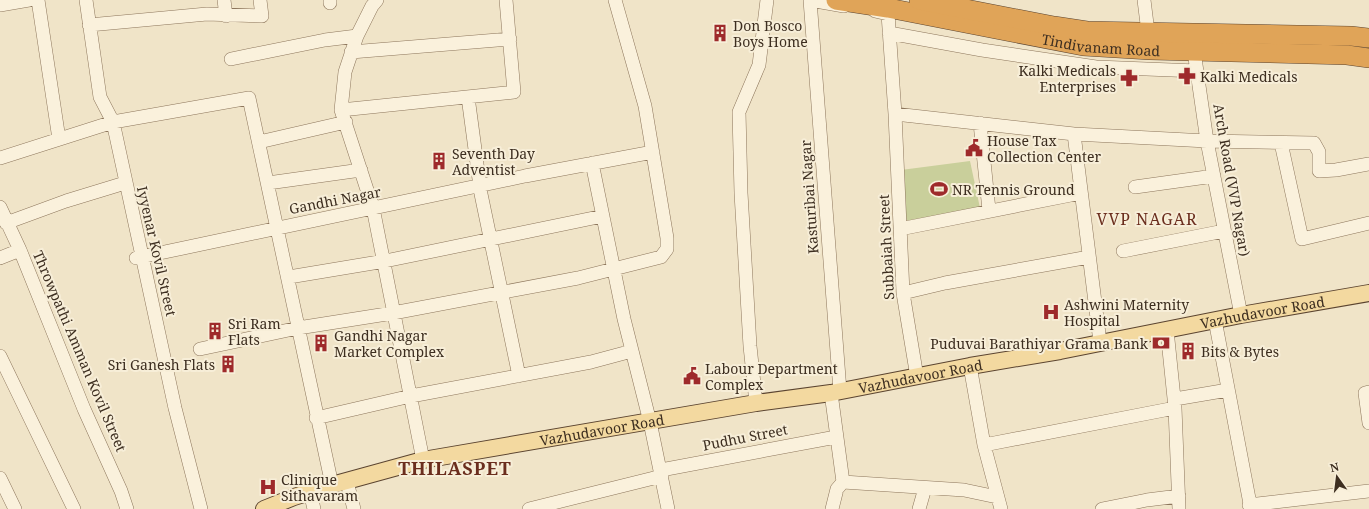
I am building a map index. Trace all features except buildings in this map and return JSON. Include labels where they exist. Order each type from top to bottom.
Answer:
[{"type":"highway","name":"Tindivanam Road","points":[[836,0],[888,8],[1083,46],[1149,41],[1194,51],[1347,55],[1369,58]]},
{"type":"highway","points":[[925,1],[981,6],[1080,30],[1149,41],[1350,36],[1369,38]]},
{"type":"main road","name":"Vazhudavoor Road","points":[[264,509],[332,485],[423,460],[756,403],[836,392],[970,366],[1060,351],[1241,315],[1369,293]]},
{"type":"street","points":[[0,5],[29,0]]},
{"type":"street","points":[[38,0],[59,139]]},
{"type":"street","name":"Iyyenar Kovil Street","points":[[86,0],[100,97],[113,122],[139,257],[201,509]]},
{"type":"street","points":[[224,0],[226,16]]},
{"type":"street","points":[[89,25],[207,14],[226,16],[262,16],[260,0]]},
{"type":"street","points":[[377,0],[372,6],[357,36],[344,72],[344,116],[373,208],[385,261],[393,313],[423,460]]},
{"type":"street","points":[[259,142],[344,116],[468,97],[514,92],[506,0]]},
{"type":"street","points":[[200,349],[298,328],[393,313],[614,270],[661,257],[667,249],[667,238],[645,106],[615,0]]},
{"type":"street","points":[[756,403],[750,346],[741,193],[739,112],[758,65],[767,0]]},
{"type":"street","name":"Subbaiah Street","points":[[810,0],[888,14],[895,114],[903,293],[917,377]]},
{"type":"street","name":"Kasturibai Nagar","points":[[810,0],[836,392],[836,436],[843,482]]},
{"type":"street","points":[[1144,0],[1149,41]]},
{"type":"street","points":[[889,33],[990,52],[1089,66],[1197,71]]},
{"type":"street","points":[[231,59],[325,40],[357,36]]},
{"type":"street","points":[[351,52],[510,39]]},
{"type":"street","name":"Arch Road (VVP Nagar)","points":[[1194,51],[1207,141],[1241,315]]},
{"type":"street","points":[[468,97],[480,186],[518,376]]},
{"type":"street","points":[[0,158],[113,122],[249,98],[278,227],[139,257]]},
{"type":"street","points":[[895,114],[1074,134],[1207,141],[1314,143],[1319,152],[1319,171],[1336,170],[1369,164]]},
{"type":"street","points":[[980,123],[989,210]]},
{"type":"street","points":[[1074,134],[1100,342]]},
{"type":"street","points":[[1281,143],[1302,239],[1311,235],[1369,223]]},
{"type":"street","name":"Gandhi Nagar","points":[[332,485],[316,418],[278,227],[653,152]]},
{"type":"street","points":[[592,163],[614,270],[650,422],[668,509]]},
{"type":"street","points":[[268,183],[361,170]]},
{"type":"street","points":[[1135,187],[1214,176]]},
{"type":"street","points":[[6,223],[66,201],[125,183]]},
{"type":"street","points":[[900,229],[989,210],[1081,193]]},
{"type":"street","name":"Throwpathi Amman Kovil Street","points":[[0,207],[6,223],[20,250],[70,375],[121,491],[127,509]]},
{"type":"street","points":[[289,277],[385,261],[603,216]]},
{"type":"street","points":[[1123,251],[1224,231]]},
{"type":"street","points":[[0,258],[20,250]]},
{"type":"street","points":[[903,293],[945,283],[1089,257]]},
{"type":"street","points":[[1216,320],[1250,507],[1369,491]]},
{"type":"street","points":[[1102,509],[1124,506],[1179,503],[1175,403],[1167,330]]},
{"type":"street","points":[[316,418],[411,396],[518,376],[632,351]]},
{"type":"street","points":[[0,356],[74,509]]},
{"type":"street","points":[[970,366],[984,445],[999,503]]},
{"type":"street","points":[[984,445],[1228,390]]},
{"type":"street","points":[[1369,392],[1365,393],[1369,423]]},
{"type":"street","name":"Pudhu Street","points":[[529,509],[661,473],[836,436]]},
{"type":"street","points":[[0,478],[15,509]]},
{"type":"street","points":[[347,482],[354,509]]},
{"type":"street","points":[[832,509],[837,489],[843,482],[964,490],[999,503]]},
{"type":"street","points":[[919,509],[925,488]]},
{"type":"street","points":[[310,492],[314,509]]},
{"type":"green space","name":"NR Tennis Ground","points":[[970,161],[980,208],[905,221],[901,170]]},
{"type":"place","name":"Don Bosco Boys Home","points":[[720,33]]},
{"type":"place","name":"Kalki Medicals","points":[[1187,76]]},
{"type":"place","name":"Kalki Medicals Enterprises","points":[[1129,78]]},
{"type":"place","name":"House Tax Collection Center","points":[[974,148]]},
{"type":"place","name":"Seventh Day Adventist","points":[[439,161]]},
{"type":"place","name":"NR Tennis Ground","points":[[939,189]]},
{"type":"place","name":"Ashwini Maternity Hospital","points":[[1051,312]]},
{"type":"place","name":"Sri Ram Flats","points":[[215,331]]},
{"type":"place","name":"Gandhi Nagar Market Complex","points":[[321,343]]},
{"type":"place","name":"Puduvai Barathiyar Grama Bank","points":[[1161,343]]},
{"type":"place","name":"Bits & Bytes","points":[[1188,351]]},
{"type":"place","name":"Sri Ganesh Flats","points":[[228,364]]},
{"type":"place","name":"Labour Department Complex","points":[[692,376]]},
{"type":"place","name":"Clinique Sithavaram","points":[[268,487]]},
{"type":"district","name":"VVP NAGAR","points":[[1147,219]]},
{"type":"district","name":"THILASPET","points":[[455,468]]}]
